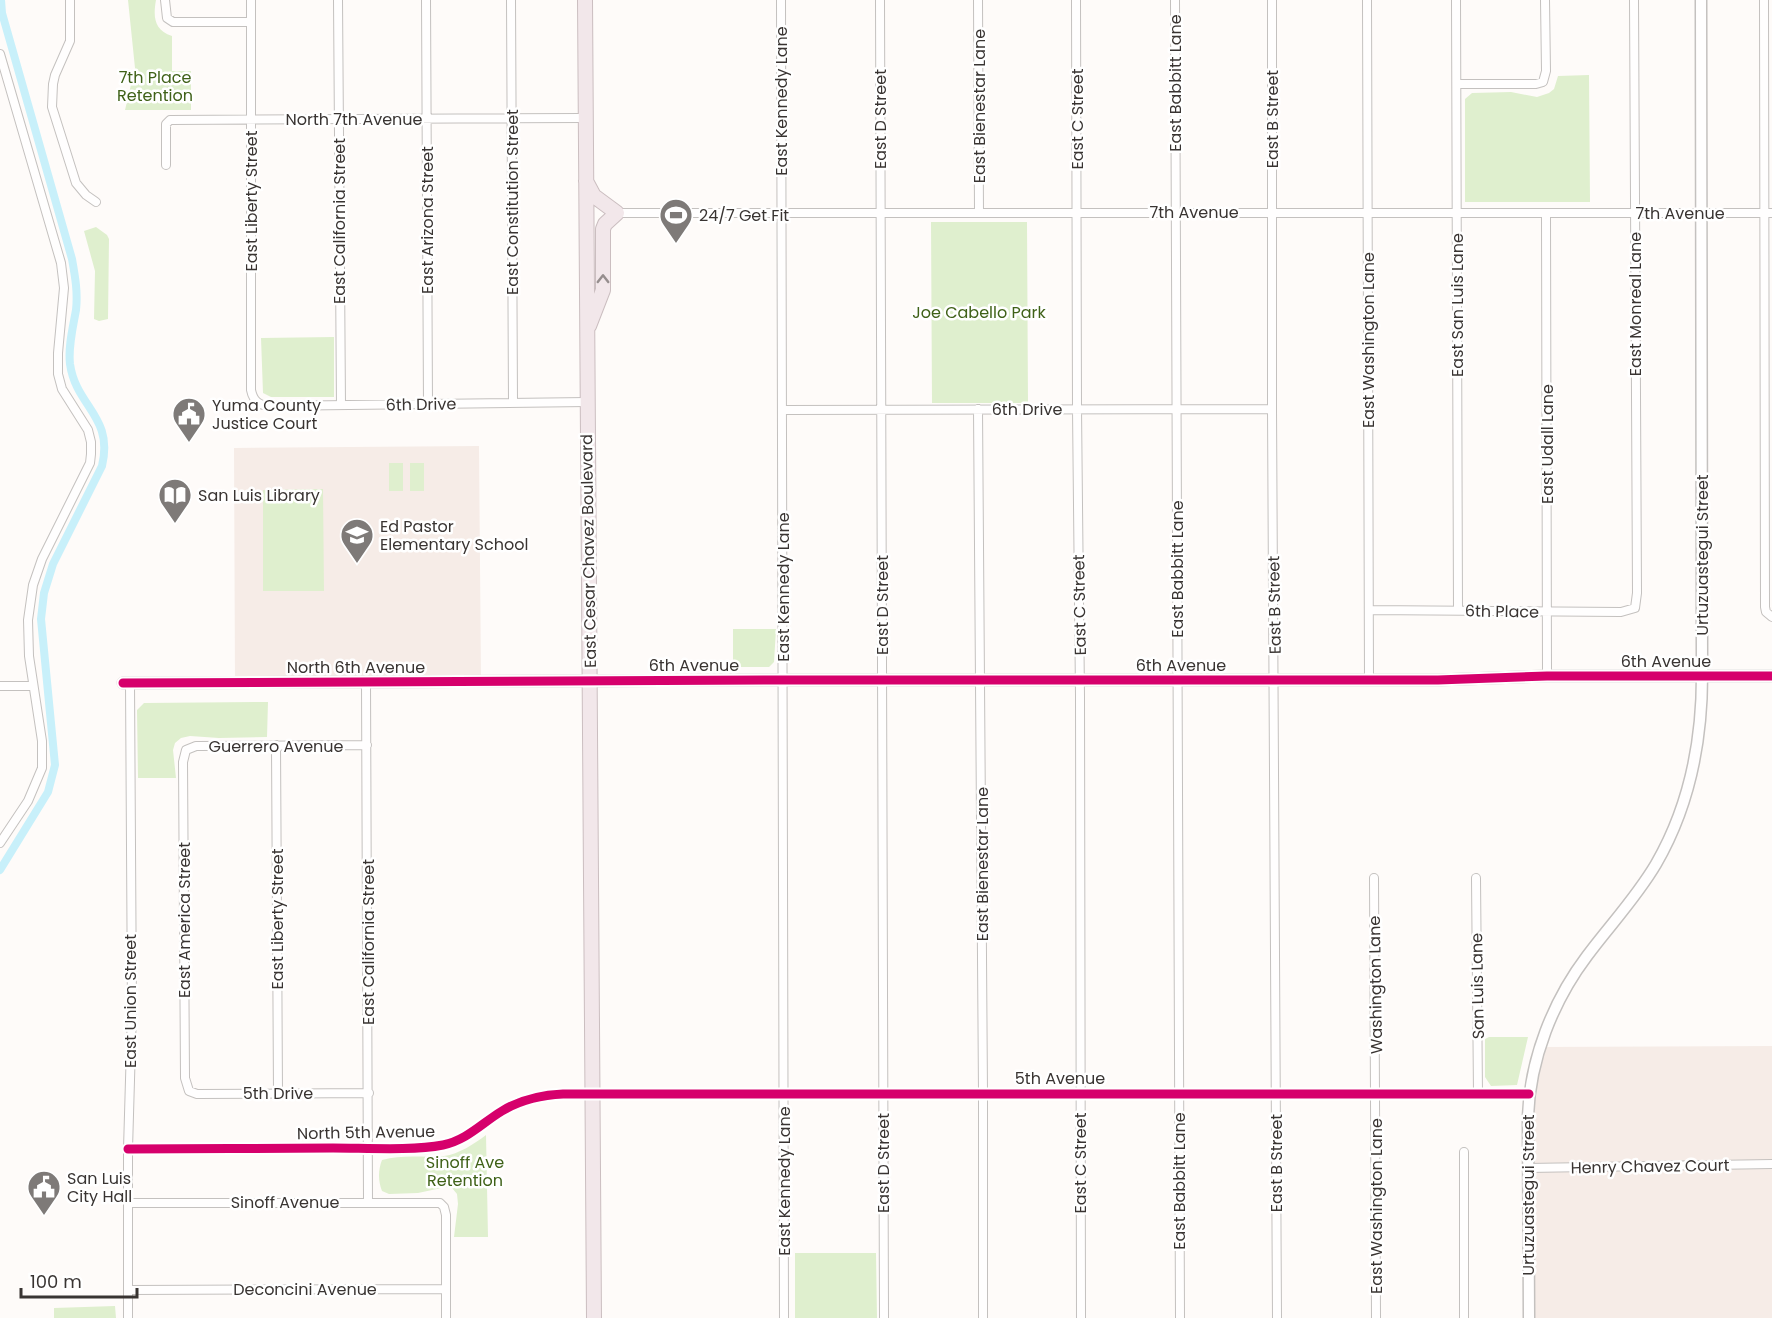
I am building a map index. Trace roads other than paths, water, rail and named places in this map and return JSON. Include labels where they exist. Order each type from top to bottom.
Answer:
[{"type":"highway","name":"East Cesar Chavez Boulevard","points":[[585,0],[594,1318]]},
{"type":"highway","points":[[585,177],[594,196],[617,213],[603,229],[603,290],[586,334]]},
{"type":"street","points":[[70,0],[70,41],[55,75],[52,107],[76,183],[86,195],[96,202]]},
{"type":"street","points":[[165,0],[169,20],[178,24],[250,22]]},
{"type":"street","name":"East Liberty Street","points":[[251,0],[251,390],[256,402]]},
{"type":"street","name":"East California Street","points":[[338,0],[341,405]]},
{"type":"street","name":"East Arizona Street","points":[[426,0],[428,404]]},
{"type":"street","name":"East Constitution Street","points":[[511,0],[513,403]]},
{"type":"street","name":"East Kennedy Lane","points":[[781,0],[784,1318]]},
{"type":"street","name":"East D Street","points":[[880,0],[884,1318]]},
{"type":"street","name":"East Bienestar Lane","points":[[978,0],[979,213]]},
{"type":"street","name":"East C Street","points":[[1076,0],[1081,1318]]},
{"type":"street","name":"East Babbitt Lane","points":[[1174,0],[1180,1318]]},
{"type":"street","name":"East B Street","points":[[1272,0],[1277,1318]]},
{"type":"street","name":"East Washington Lane","points":[[1367,0],[1369,680]]},
{"type":"street","name":"East San Luis Lane","points":[[1456,0],[1458,610]]},
{"type":"street","points":[[1457,84],[1536,84],[1543,82],[1546,71],[1545,0]]},
{"type":"street","name":"East Monreal Lane","points":[[1634,0],[1637,592],[1635,608]]},
{"type":"street","name":"Urtuzuastegui Street","points":[[1528,1318],[1529,1094],[1541,1047],[1565,991],[1587,956],[1624,912],[1646,880],[1667,842],[1692,774],[1698,742],[1702,707],[1701,0]]},
{"type":"street","points":[[1764,0],[1768,213],[1766,607],[1770,616]]},
{"type":"street","points":[[0,54],[61,262],[64,288],[58,374],[62,389],[88,430],[92,442],[90,464],[42,559],[33,585],[28,620],[29,656],[42,741],[42,768],[28,801],[0,843]]},
{"type":"street","name":"North 7th Avenue","points":[[166,165],[166,124],[168,121],[585,118]]},
{"type":"street","name":"7th Avenue","points":[[617,213],[1768,213]]},
{"type":"street","name":"East Udall Lane","points":[[1546,213],[1547,676]]},
{"type":"street","name":"6th Drive","points":[[256,402],[268,406],[586,402]]},
{"type":"street","name":"East Bienestar Lane","points":[[978,409],[983,1318]]},
{"type":"street","name":"6th Drive","points":[[783,410],[1272,409]]},
{"type":"street","name":"6th Place","points":[[1369,610],[1621,612],[1635,608]]},
{"type":"street","name":"6th Avenue","points":[[589,681],[1482,680],[1547,676],[1772,676]]},
{"type":"street","name":"East California Street","points":[[366,681],[368,1202]]},
{"type":"street","name":"North 6th Avenue","points":[[127,683],[589,681]]},
{"type":"street","name":"East Union Street","points":[[127,683],[132,1011],[128,1149],[128,1318]]},
{"type":"street","points":[[0,686],[33,686]]},
{"type":"street","name":"Guerrero Avenue","points":[[186,750],[196,746],[367,745]]},
{"type":"street","name":"East Liberty Street","points":[[276,746],[278,1094]]},
{"type":"street","name":"East America Street","points":[[186,750],[183,762],[185,1078],[189,1091]]},
{"type":"street","name":"Washington Lane","points":[[1374,878],[1376,1093]]},
{"type":"street","name":"San Luis Lane","points":[[1476,878],[1478,1094]]},
{"type":"street","name":"5th Drive","points":[[189,1091],[197,1094],[369,1093]]},
{"type":"street","name":"5th Avenue","points":[[591,1093],[1529,1094]]},
{"type":"street","name":"North 5th Avenue","points":[[128,1149],[368,1148],[444,1145],[459,1140],[502,1111],[534,1098],[591,1093]]},
{"type":"street","name":"East Washington Lane","points":[[1376,1093],[1376,1318]]},
{"type":"street","points":[[1464,1152],[1464,1318]]},
{"type":"street","name":"Henry Chavez Court","points":[[1528,1168],[1772,1164]]},
{"type":"street","name":"Sinoff Avenue","points":[[128,1203],[432,1201],[442,1204],[446,1215],[446,1289]]},
{"type":"street","points":[[446,1289],[447,1318]]},
{"type":"street","name":"Deconcini Avenue","points":[[128,1290],[446,1289]]},
{"type":"waterway","points":[[0,870],[48,792],[55,765],[41,619],[44,593],[53,564],[102,466],[104,449],[99,423],[79,391],[70,364],[70,343],[77,303],[72,259],[2,13],[1,0]]},
{"type":"place","name":"24/7 Get Fit","points":[[676,244]]},
{"type":"place","name":"Yuma County Justice Court","points":[[189,443]]},
{"type":"place","name":"San Luis Library","points":[[175,524]]},
{"type":"place","name":"Ed Pastor Elementary School","points":[[357,564]]},
{"type":"place","name":"San Luis City Hall","points":[[44,1216]]},
{"type":"park label","name":"7th Place Retention","points":[[155,86]]},
{"type":"park label","name":"Joe Cabello Park","points":[[979,312]]},
{"type":"park label","name":"Sinoff Ave Retention","points":[[465,1171]]}]
